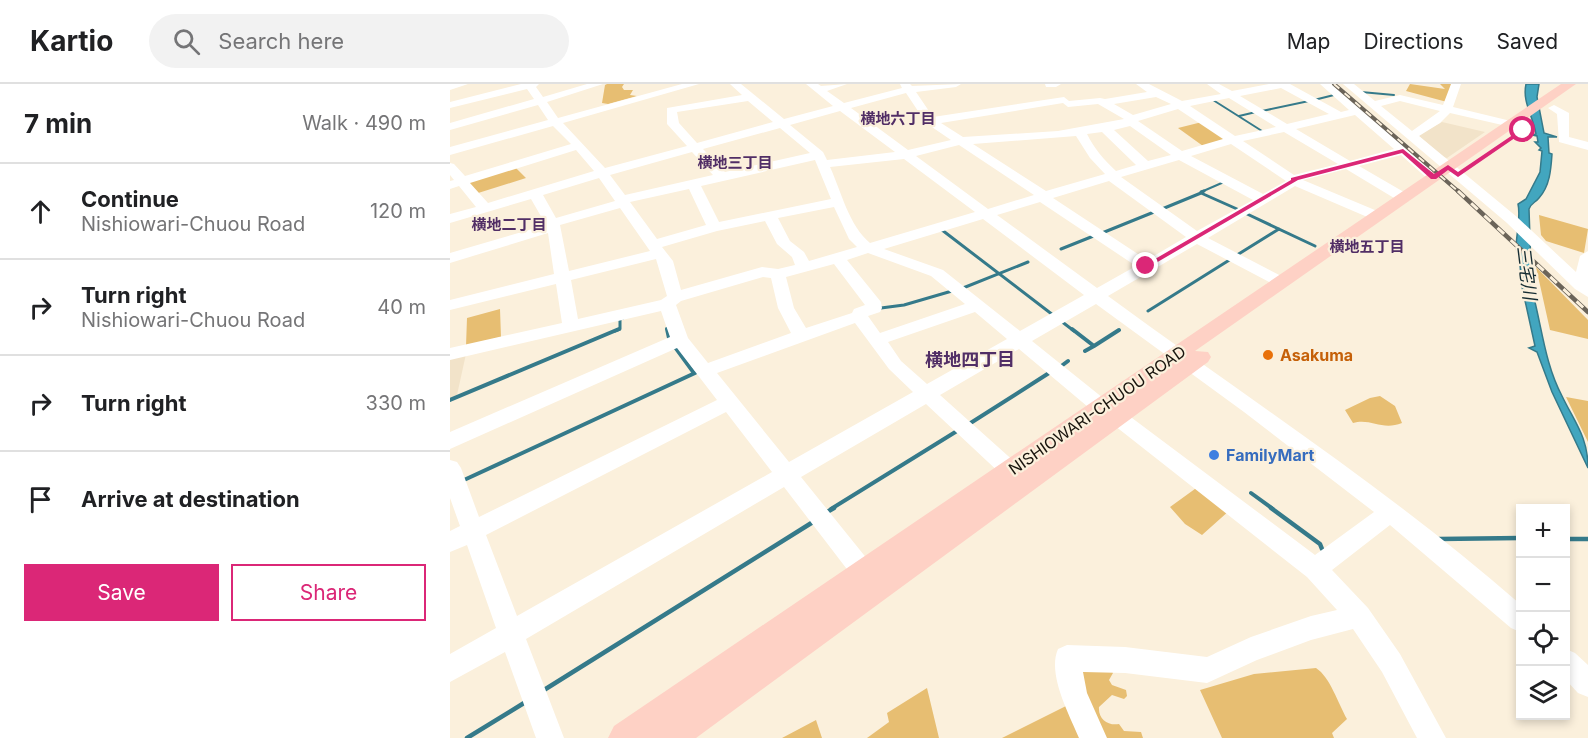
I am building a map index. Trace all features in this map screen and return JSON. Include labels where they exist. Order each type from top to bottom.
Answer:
[{"type":"main road","name":"NISHIOWARI-CHUOU ROAD","points":[[1552,105],[1570,84]]},
{"type":"main road","name":"NISHIOWARI-CHUOU ROAD","points":[[667,738],[1183,359],[1447,173],[1519,124],[1587,84]]},
{"type":"main road","name":"NISHIOWARI-CHUOU ROAD","points":[[1183,359],[1281,282],[1404,198],[1447,173]]},
{"type":"main road","name":"NISHIOWARI-CHUOU ROAD","points":[[626,738],[1010,470],[1109,412]]},
{"type":"street","points":[[450,87],[463,84]]},
{"type":"street","points":[[450,105],[531,84],[555,122],[579,145],[602,173],[665,261],[680,340],[864,573]]},
{"type":"street","points":[[450,126],[541,102],[694,84]]},
{"type":"street","points":[[735,84],[820,159],[856,238],[867,248],[936,273],[1109,412],[1315,569],[1359,616],[1391,663],[1432,738]]},
{"type":"street","points":[[815,87],[842,84]]},
{"type":"street","points":[[450,219],[602,173],[842,107],[906,87],[956,84]]},
{"type":"street","points":[[1052,84],[1083,131],[1085,142],[1095,153],[1097,161],[1112,176],[1195,237],[1281,282]]},
{"type":"street","points":[[1142,84],[1180,105],[1294,180],[1377,216]]},
{"type":"street","points":[[1212,84],[1404,198]]},
{"type":"street","points":[[450,258],[622,201],[721,176],[820,159],[904,155],[961,141],[997,140],[1105,128],[1180,105],[1282,84],[1339,115]]},
{"type":"street","points":[[1325,84],[1399,147],[1447,173],[1512,220],[1585,289]]},
{"type":"street","points":[[1348,84],[1414,139],[1447,173]]},
{"type":"street","points":[[450,669],[1294,180],[1349,165],[1399,147],[1414,139],[1444,116],[1449,109],[1456,84]]},
{"type":"street","points":[[815,87],[1095,296],[1391,512],[1516,616]]},
{"type":"street","points":[[906,87],[930,121],[1146,266]]},
{"type":"street","points":[[1104,103],[1158,93]]},
{"type":"street","points":[[450,151],[555,122],[600,94]]},
{"type":"street","points":[[450,354],[671,300],[762,272],[778,274],[837,258],[1144,165],[1233,140],[1374,106],[1402,94],[1449,109],[1519,124]]},
{"type":"street","points":[[721,176],[673,124],[671,110],[750,97]]},
{"type":"street","points":[[930,121],[1066,102],[1100,101],[1131,120],[1179,155],[1262,200]]},
{"type":"street","points":[[1552,105],[1563,113],[1563,139],[1588,146]]},
{"type":"street","points":[[971,115],[997,140]]},
{"type":"street","points":[[1105,128],[1144,165]]},
{"type":"street","points":[[456,183],[579,145]]},
{"type":"street","points":[[450,167],[456,183],[485,209]]},
{"type":"street","points":[[693,183],[714,227]]},
{"type":"street","points":[[535,194],[553,225],[571,326]]},
{"type":"street","points":[[450,306],[656,249],[714,227],[838,202]]},
{"type":"street","points":[[770,216],[784,244],[799,255],[804,267]]},
{"type":"street","points":[[1585,289],[1588,256]]},
{"type":"street","points":[[704,371],[859,316],[860,313],[874,308],[873,302],[837,258]]},
{"type":"street","points":[[778,274],[786,308],[801,336]]},
{"type":"street","points":[[877,340],[976,306]]},
{"type":"street","points":[[859,316],[894,365],[1010,470]]},
{"type":"street","points":[[450,441],[680,340]]},
{"type":"street","points":[[450,542],[729,402]]},
{"type":"street","points":[[450,468],[550,738]]},
{"type":"street","points":[[1315,569],[1391,512]]},
{"type":"street","points":[[1093,738],[1074,694],[1067,658],[1125,660],[1208,670],[1251,650],[1311,628],[1359,616]]},
{"type":"street","points":[[1570,666],[1588,683]]},
{"type":"shaded area","points":[[607,84],[624,84],[622,87],[624,90],[633,90],[630,95],[637,96],[608,104],[602,103]]},
{"type":"shaded area","points":[[1410,84],[1445,89],[1440,84],[1453,84],[1447,102],[1406,91]]},
{"type":"shaded area","points":[[1202,122],[1224,136],[1223,140],[1203,146],[1178,128]]},
{"type":"shaded area","points":[[1442,122],[1485,132],[1447,158],[1418,135]]},
{"type":"shaded area","points":[[515,167],[526,178],[475,194],[467,181]]},
{"type":"shaded area","points":[[1539,215],[1588,229],[1584,253],[1546,241],[1541,235]]},
{"type":"shaded area","points":[[1536,267],[1588,320],[1588,339],[1550,330]]},
{"type":"shaded area","points":[[500,309],[501,337],[466,346],[467,318]]},
{"type":"shaded area","points":[[466,354],[457,395],[450,398],[450,358]]},
{"type":"shaded area","points":[[1380,396],[1395,406],[1402,423],[1388,426],[1365,422],[1353,423],[1345,410],[1370,398]]},
{"type":"shaded area","points":[[1566,397],[1588,401],[1588,442]]},
{"type":"shaded area","points":[[1199,486],[1230,510],[1202,535],[1185,524],[1170,507]]},
{"type":"shaded area","points":[[1108,663],[1113,673],[1109,680],[1112,685],[1126,690],[1127,696],[1124,699],[1112,695],[1099,707],[1100,715],[1108,723],[1119,724],[1124,731],[1141,732],[1143,738],[1099,738],[1076,666]]},
{"type":"shaded area","points":[[1316,668],[1330,684],[1347,719],[1332,733],[1334,738],[1222,738],[1200,690],[1254,674]]},
{"type":"shaded area","points":[[927,688],[939,738],[867,738],[889,722],[887,713]]},
{"type":"shaded area","points":[[1074,702],[1089,738],[1002,738]]},
{"type":"shaded area","points":[[816,720],[822,738],[782,738]]},
{"type":"water","name":"三宅川","points":[[1526,84],[1539,84],[1537,97],[1544,133],[1557,137],[1548,137],[1549,153],[1552,154],[1549,177],[1543,193],[1529,209],[1531,269],[1528,272],[1528,278],[1544,346],[1556,384],[1583,439],[1588,468],[1552,392],[1537,352],[1529,348],[1535,346],[1522,287],[1519,254],[1516,249],[1518,204],[1526,199],[1540,172],[1542,151],[1535,142],[1538,142],[1537,136],[1532,135],[1536,134],[1527,103]]},
{"type":"waterway","points":[[1361,92],[1394,95]]},
{"type":"waterway","points":[[1314,100],[1334,95]]},
{"type":"waterway","points":[[1213,100],[1262,131]]},
{"type":"waterway","points":[[1262,111],[1309,101]]},
{"type":"waterway","points":[[1239,116],[1256,112]]},
{"type":"waterway","points":[[1204,191],[1201,192],[1224,182]]},
{"type":"waterway","points":[[1162,209],[1201,193],[1237,209]]},
{"type":"waterway","points":[[1102,233],[1154,212]]},
{"type":"waterway","points":[[1245,213],[1279,229]]},
{"type":"waterway","points":[[1237,255],[1279,229]]},
{"type":"waterway","points":[[1279,229],[1315,246]]},
{"type":"waterway","points":[[942,230],[999,274]]},
{"type":"waterway","points":[[1061,249],[1096,235]]},
{"type":"waterway","points":[[1148,311],[1231,259]]},
{"type":"waterway","points":[[999,274],[1028,262]]},
{"type":"waterway","points":[[963,288],[999,274]]},
{"type":"waterway","points":[[999,274],[1053,315]]},
{"type":"waterway","points":[[881,308],[904,305],[952,291]]},
{"type":"waterway","points":[[615,331],[620,329],[620,319],[623,318]]},
{"type":"waterway","points":[[1061,321],[1074,331]]},
{"type":"waterway","points":[[450,400],[619,329]]},
{"type":"waterway","points":[[667,329],[669,338]]},
{"type":"waterway","points":[[1072,329],[1094,346]]},
{"type":"waterway","points":[[1094,346],[1119,330]]},
{"type":"waterway","points":[[1085,351],[1094,346]]},
{"type":"waterway","points":[[675,347],[694,373]]},
{"type":"waterway","points":[[1060,367],[1068,361]]},
{"type":"waterway","points":[[464,480],[695,373]]},
{"type":"waterway","points":[[969,424],[1049,373]]},
{"type":"waterway","points":[[831,509],[957,431]]},
{"type":"waterway","points":[[1251,493],[1273,509]]},
{"type":"waterway","points":[[827,512],[834,508]]},
{"type":"waterway","points":[[1271,508],[1320,544],[1322,549]]},
{"type":"waterway","points":[[544,690],[813,522]]},
{"type":"waterway","points":[[1439,539],[1516,538]]},
{"type":"waterway","points":[[1570,539],[1588,539]]},
{"type":"waterway","points":[[467,738],[524,703]]},
{"type":"railway","points":[[1334,84],[1459,192]]},
{"type":"railway","points":[[1458,191],[1588,312]]},
{"type":"place","name":"Asakuma","points":[[1268,355]]},
{"type":"place","name":"FamilyMart","points":[[1214,455]]},
{"type":"district","name":"横地六丁目","points":[[898,118]]},
{"type":"district","name":"横地三丁目","points":[[735,162]]},
{"type":"district","name":"横地二丁目","points":[[509,224]]},
{"type":"district","name":"横地五丁目","points":[[1367,246]]},
{"type":"district","name":"横地四丁目","points":[[970,359]]},
{"type":"route","points":[[1146,266],[1295,181],[1293,179],[1403,151],[1434,177],[1448,167],[1458,175],[1523,130]]}]
